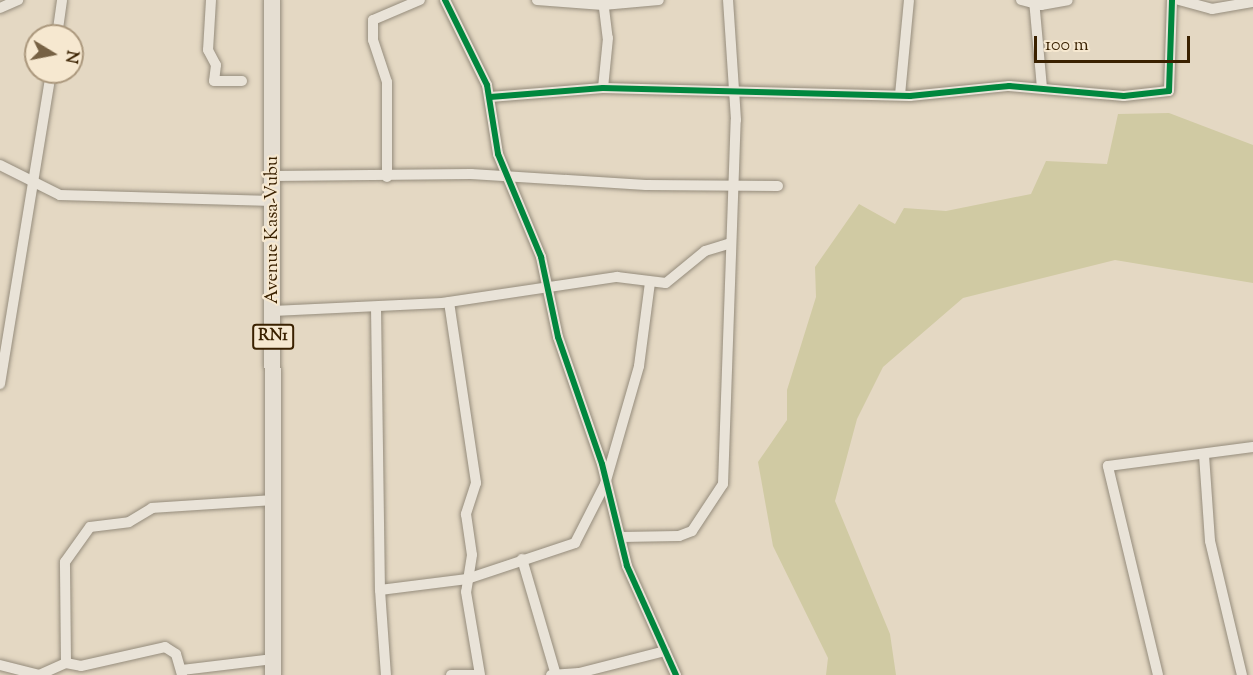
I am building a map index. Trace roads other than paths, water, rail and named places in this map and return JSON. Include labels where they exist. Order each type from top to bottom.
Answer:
[{"type":"highway","name":"Avenue Kasa-Vubu","points":[[272,0],[273,667]]},
{"type":"street","points":[[0,8],[18,0]]},
{"type":"street","points":[[59,24],[62,0]]},
{"type":"street","points":[[211,0],[207,50],[216,65],[214,81],[242,81]]},
{"type":"street","points":[[387,177],[383,135],[387,82],[373,40],[373,21],[420,0]]},
{"type":"street","points":[[445,0],[490,97],[496,148],[531,226],[632,580],[676,675]]},
{"type":"street","points":[[537,0],[603,2],[659,0]]},
{"type":"street","points":[[621,537],[686,534],[720,493],[729,418],[726,321],[731,243],[735,91],[728,0]]},
{"type":"street","points":[[900,95],[909,0]]},
{"type":"street","points":[[1021,0],[1034,2],[1068,0]]},
{"type":"street","points":[[490,97],[603,88],[900,95],[1042,88],[1124,96],[1169,91],[1172,0]]},
{"type":"street","points":[[1179,0],[1212,9],[1253,2]]},
{"type":"street","points":[[603,2],[608,38],[603,88]]},
{"type":"street","points":[[1034,2],[1042,88]]},
{"type":"street","points":[[0,384],[49,84]]},
{"type":"street","points":[[0,165],[60,195],[273,201]]},
{"type":"street","points":[[273,176],[507,175],[732,186],[778,186]]},
{"type":"street","points":[[273,311],[376,308],[449,302],[632,276],[650,283],[666,283],[705,251],[731,243]]},
{"type":"street","points":[[380,590],[467,579],[575,543],[605,484],[639,366],[650,283]]},
{"type":"street","points":[[449,302],[476,483],[466,514],[472,555],[467,579],[478,675],[451,675]]},
{"type":"street","points":[[376,308],[380,590],[386,675]]},
{"type":"street","points":[[1158,675],[1108,466],[1253,447]]},
{"type":"street","points":[[1204,455],[1210,541],[1242,675]]},
{"type":"street","points":[[66,663],[65,562],[90,527],[129,522],[152,508],[273,500]]},
{"type":"street","points":[[522,559],[556,675]]},
{"type":"street","points":[[0,665],[39,675],[66,663],[81,666],[165,647],[176,654],[182,672],[273,667]]},
{"type":"street","points":[[550,675],[621,670],[665,651]]}]
